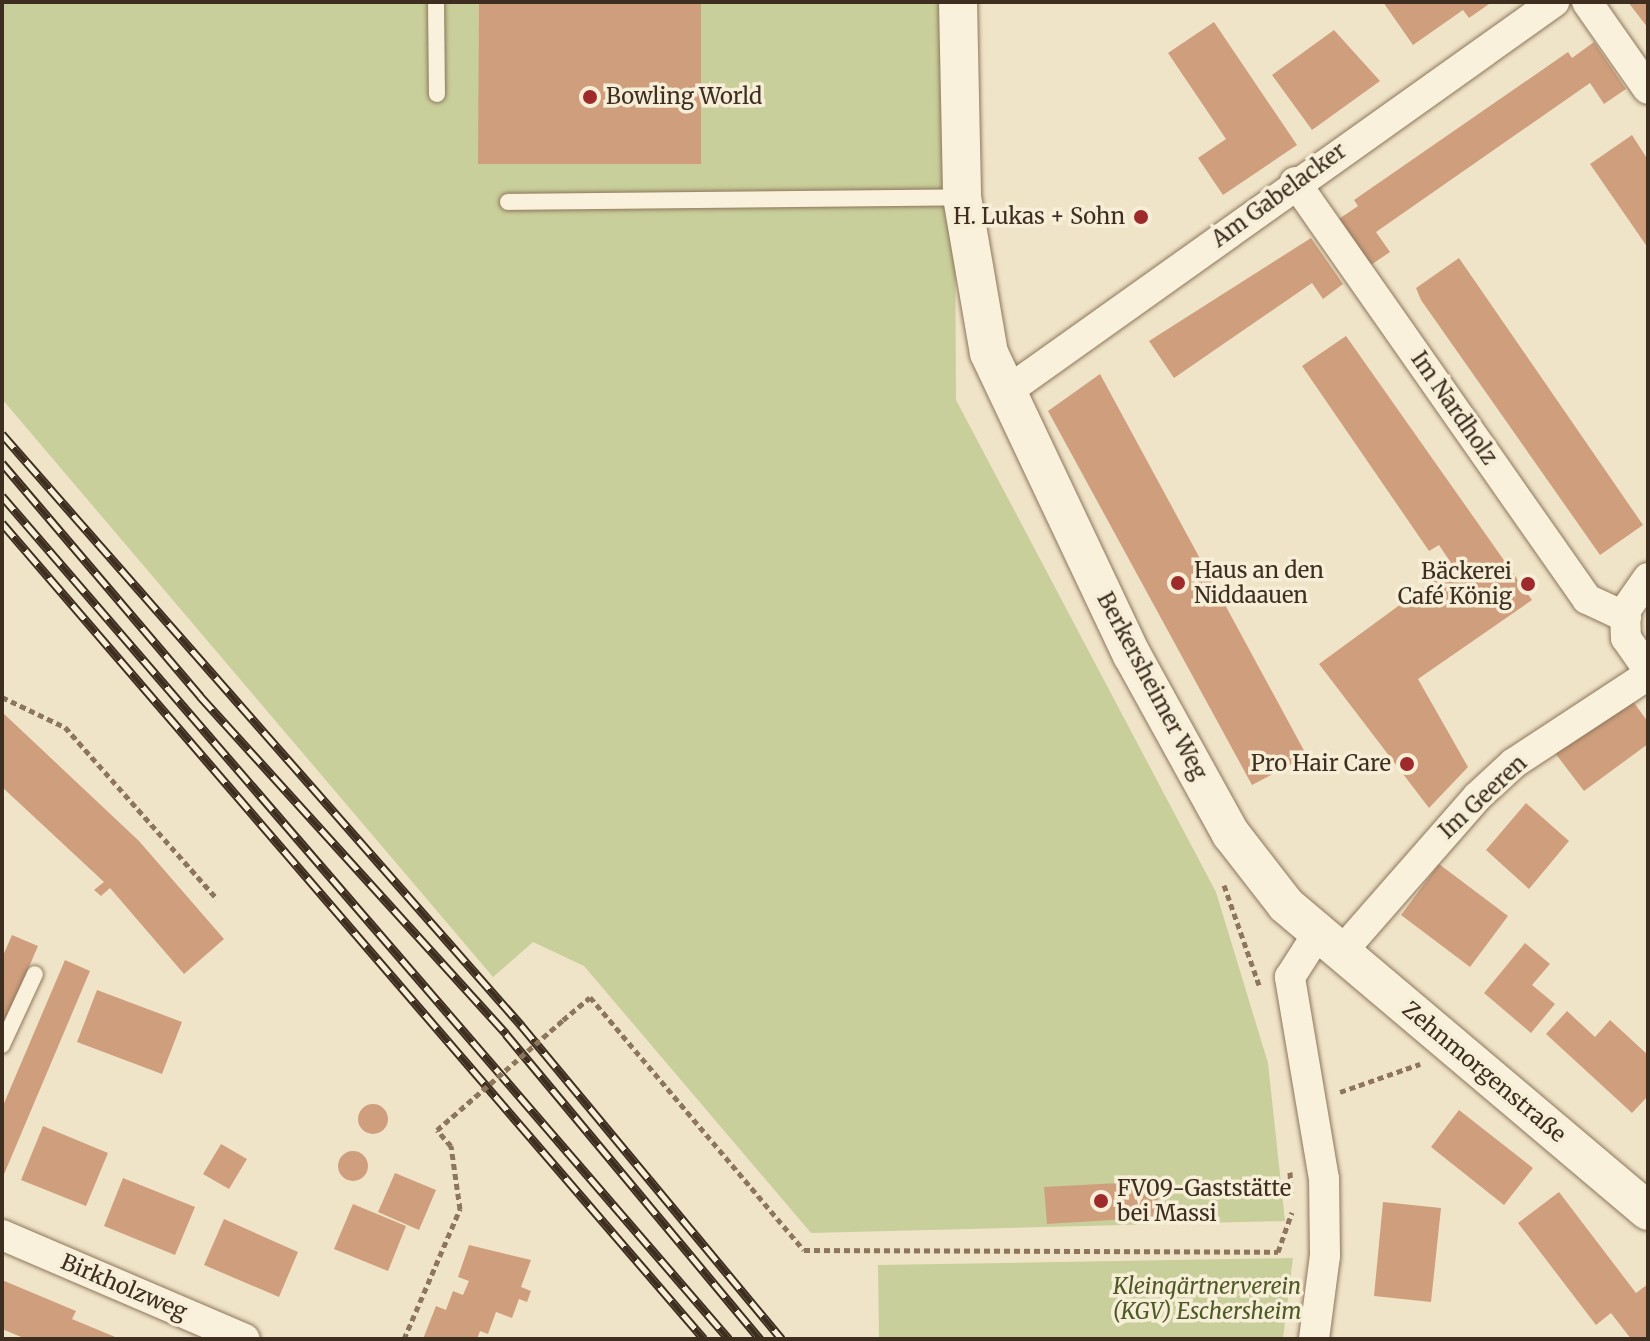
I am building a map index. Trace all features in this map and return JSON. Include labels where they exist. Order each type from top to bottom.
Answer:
[{"type":"street","name":"Berkersheimer Weg","points":[[958,2],[962,197],[970,278],[1006,392],[1132,655],[1242,851],[1286,905],[1332,940]]},
{"type":"street","name":"Am Gabelacker","points":[[1006,392],[1295,182],[1554,2]]},
{"type":"street","points":[[1587,2],[1648,89]]},
{"type":"street","name":"Im Nardholz","points":[[1295,182],[1587,599],[1626,617]]},
{"type":"street","points":[[1626,617],[1636,586],[1648,578]]},
{"type":"street","name":"Im Geeren","points":[[1332,940],[1514,763],[1648,672],[1626,638],[1626,617]]},
{"type":"street","points":[[1314,1339],[1325,1256],[1315,1101],[1290,977],[1332,940]]},
{"type":"street","name":"Zehnmorgenstraße","points":[[1332,940],[1648,1211]]},
{"type":"street","name":"Birkholzweg","points":[[2,1235],[245,1339]]},
{"type":"lane","points":[[436,2],[437,94]]},
{"type":"lane","points":[[508,202],[962,197]]},
{"type":"lane","points":[[2,1045],[35,974]]},
{"type":"path","points":[[2,697],[65,727],[217,899]]},
{"type":"path","points":[[1242,851],[1217,867],[1260,990]]},
{"type":"path","points":[[404,1339],[460,1209],[451,1146],[437,1130],[590,997],[804,1250],[1278,1252],[1293,1214],[1289,1167]]},
{"type":"path","points":[[1315,1101],[1417,1062],[1428,1071]]},
{"type":"path","points":[[1375,1067],[1384,1075]]},
{"type":"green space","points":[[2,2],[941,2],[955,191],[956,400],[1216,892],[1268,1063],[1285,1221],[811,1233],[584,966],[533,942],[493,977],[2,399]]},
{"type":"green space","name":"Kleingärtnerverein (KGV) Eschersheim","points":[[1293,1258],[1283,1339],[879,1339],[878,1265]]},
{"type":"building","name":"Bowling World","points":[[479,2],[701,2],[701,164],[478,164]]},
{"type":"building","points":[[1383,2],[1492,2],[1469,18],[1463,10],[1413,45]]},
{"type":"building","points":[[1628,2],[1648,2],[1648,28]]},
{"type":"building","points":[[1214,22],[1297,145],[1223,195],[1198,158],[1226,139],[1168,53]]},
{"type":"building","points":[[1334,30],[1380,81],[1312,130],[1272,75]]},
{"type":"building","points":[[1594,42],[1626,89],[1604,104],[1590,83],[1376,232],[1390,252],[1368,267],[1336,221],[1358,206],[1354,200],[1568,52],[1572,58]]},
{"type":"building","points":[[1632,135],[1648,160],[1648,248],[1590,164]]},
{"type":"building","points":[[1311,238],[1343,284],[1323,299],[1312,283],[1174,378],[1149,341]]},
{"type":"building","points":[[1459,258],[1643,525],[1600,555],[1421,300],[1416,288]]},
{"type":"building","points":[[1346,336],[1532,600],[1418,679],[1468,767],[1429,808],[1319,664],[1453,566],[1439,545],[1429,551],[1302,366]]},
{"type":"building","name":"Haus an den Niddaauen","points":[[1100,374],[1307,756],[1252,785],[1048,411]]},
{"type":"building","points":[[1627,693],[1648,722],[1648,744],[1584,791],[1552,749]]},
{"type":"building","points":[[2,712],[139,841],[224,939],[184,974],[110,888],[101,896],[94,890],[104,882],[2,787]]},
{"type":"building","points":[[1526,803],[1569,841],[1529,889],[1486,850]]},
{"type":"building","points":[[1439,864],[1508,916],[1470,967],[1401,915]]},
{"type":"building","points":[[12,935],[38,946],[2,1030],[2,958]]},
{"type":"building","points":[[1525,943],[1550,964],[1532,985],[1555,1004],[1531,1033],[1484,993]]},
{"type":"building","points":[[65,960],[90,971],[2,1179],[2,1108]]},
{"type":"building","points":[[97,990],[182,1022],[162,1074],[77,1042]]},
{"type":"building","points":[[1567,1011],[1595,1037],[1610,1020],[1648,1055],[1648,1096],[1632,1113],[1546,1034]]},
{"type":"building","points":[[373,1104],[383,1109],[388,1119],[383,1129],[373,1134],[363,1129],[358,1119],[363,1109]]},
{"type":"building","points":[[1459,1110],[1533,1168],[1504,1205],[1431,1147]]},
{"type":"building","points":[[43,1126],[108,1153],[86,1206],[21,1180]]},
{"type":"building","points":[[221,1144],[247,1159],[229,1189],[203,1174]]},
{"type":"building","points":[[353,1151],[363,1156],[368,1166],[363,1176],[353,1181],[343,1176],[338,1166],[343,1156]]},
{"type":"building","points":[[395,1173],[436,1190],[419,1230],[378,1212]]},
{"type":"building","points":[[123,1178],[195,1207],[175,1255],[104,1226]]},
{"type":"building","name":"FV09-Gaststätte bei Massi","points":[[1157,1181],[1159,1217],[1047,1224],[1044,1187]]},
{"type":"building","points":[[1559,1192],[1636,1293],[1648,1284],[1648,1339],[1631,1339],[1611,1313],[1596,1325],[1518,1223]]},
{"type":"building","points":[[1383,1202],[1441,1208],[1431,1302],[1374,1296]]},
{"type":"building","points":[[353,1204],[406,1226],[388,1271],[334,1249]]},
{"type":"building","points":[[224,1219],[298,1252],[279,1297],[204,1265]]},
{"type":"building","points":[[469,1245],[531,1260],[521,1287],[531,1291],[527,1302],[519,1299],[512,1318],[496,1312],[488,1334],[480,1331],[477,1339],[423,1339],[436,1306],[446,1310],[453,1291],[463,1295],[469,1281],[458,1277]]},
{"type":"building","points":[[2,1280],[76,1311],[72,1319],[120,1339],[26,1339],[2,1329]]},
{"type":"railway","points":[[2,434],[521,1025],[782,1339]]},
{"type":"railway","points":[[2,463],[200,696],[506,1034],[760,1339]]},
{"type":"railway","points":[[2,496],[729,1339]]},
{"type":"railway","points":[[2,523],[704,1339]]},
{"type":"place","name":"Bowling World","points":[[590,97]]},
{"type":"place","name":"H. Lukas + Sohn","points":[[1141,217]]},
{"type":"place","name":"Haus an den Niddaauen","points":[[1178,583]]},
{"type":"place","name":"Bäckerei Café König","points":[[1528,584]]},
{"type":"place","name":"Pro Hair Care","points":[[1407,764]]},
{"type":"place","name":"FV09-Gaststätte bei Massi","points":[[1101,1201]]}]
